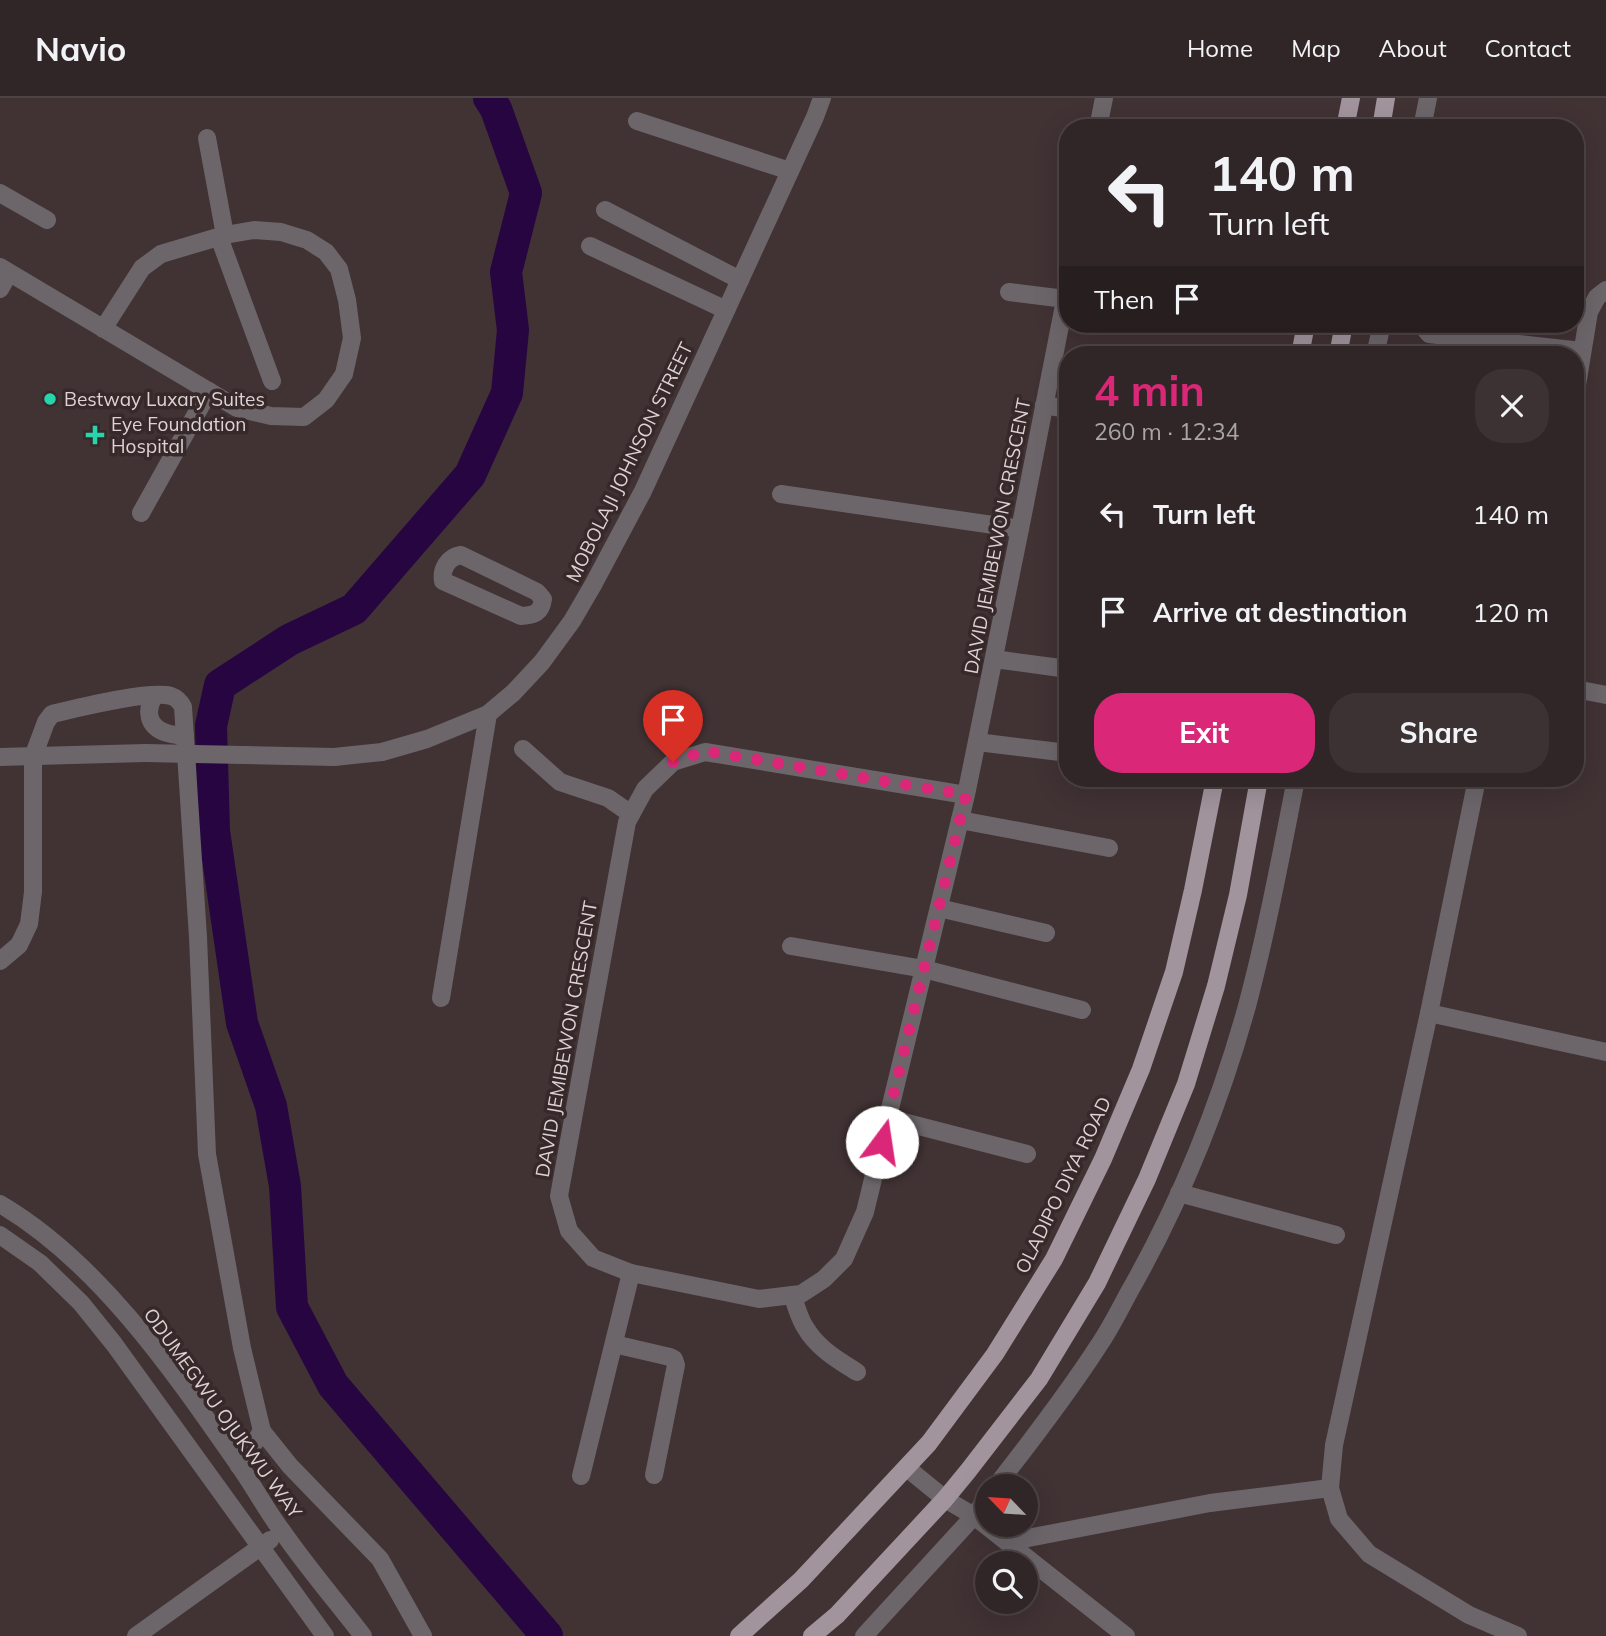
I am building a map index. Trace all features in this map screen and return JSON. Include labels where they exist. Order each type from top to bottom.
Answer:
[{"type":"main road","points":[[1347,119],[1351,98]]},
{"type":"main road","points":[[1383,119],[1387,98]]},
{"type":"main road","name":"OLADIPO DIYA ROAD","points":[[739,1636],[802,1580],[929,1443],[995,1354],[1054,1259],[1103,1159],[1141,1069],[1174,972],[1213,787]]},
{"type":"main road","points":[[813,1636],[945,1499],[1039,1379],[1097,1283],[1147,1180],[1186,1084],[1216,986],[1238,895],[1258,787]]},
{"type":"street","name":"MOBOLAJI JOHNSON STREET","points":[[33,757],[145,752],[334,757],[382,752],[427,739],[488,714],[513,693],[542,662],[572,621],[593,585],[643,491],[822,98]]},
{"type":"street","points":[[1100,119],[1104,98]]},
{"type":"street","points":[[1424,119],[1428,98]]},
{"type":"street","points":[[636,121],[790,171]]},
{"type":"street","points":[[207,138],[222,236],[272,381]]},
{"type":"street","points":[[0,194],[47,220]]},
{"type":"street","points":[[605,210],[740,280]]},
{"type":"street","points":[[0,289],[5,270],[103,329],[237,408],[271,416],[304,416],[326,400],[344,374],[352,338],[340,270],[326,252],[307,240],[281,232],[254,230],[222,236],[161,254],[142,268],[103,329]]},
{"type":"street","points":[[590,246],[726,310]]},
{"type":"street","points":[[1583,346],[1589,312],[1597,298],[1606,290]]},
{"type":"street","points":[[1009,292],[1059,292]]},
{"type":"street","name":"DAVID JEMIBEWON CRESCENT","points":[[966,795],[705,751],[673,762],[645,789],[627,822],[559,1196],[569,1231],[593,1258],[631,1273],[759,1299],[801,1294],[824,1279],[844,1259],[865,1212],[966,795],[1059,328]]},
{"type":"street","points":[[1428,333],[1537,346]]},
{"type":"street","points":[[141,513],[209,391]]},
{"type":"street","points":[[1044,405],[1059,408]]},
{"type":"street","points":[[781,494],[1020,529]]},
{"type":"street","points":[[461,555],[537,592],[543,599],[542,608],[533,615],[522,616],[443,581],[442,573],[446,564],[455,556],[461,555]]},
{"type":"street","points":[[542,608],[572,621]]},
{"type":"street","points":[[994,659],[1059,668]]},
{"type":"street","points":[[1584,691],[1606,695]]},
{"type":"street","points":[[155,695],[148,712],[150,720],[156,728],[166,733],[185,736]]},
{"type":"street","points":[[0,961],[19,945],[29,924],[33,892],[33,757],[46,722],[52,713],[136,697],[174,697],[183,707],[198,937],[207,1154],[242,1348],[262,1431],[290,1466],[380,1559],[424,1636]]},
{"type":"street","points":[[441,998],[488,714]]},
{"type":"street","points":[[977,742],[1059,752]]},
{"type":"street","points":[[523,749],[560,782],[608,798],[631,814]]},
{"type":"street","points":[[0,757],[33,757]]},
{"type":"street","points":[[1005,1474],[1100,1344],[1145,1264],[1201,1144],[1244,1016],[1294,787]]},
{"type":"street","points":[[1475,787],[1429,1013],[1334,1445],[1330,1488],[1339,1519],[1369,1554],[1469,1615],[1518,1636]]},
{"type":"street","points":[[960,820],[1109,848]]},
{"type":"street","points":[[939,908],[1046,933]]},
{"type":"street","points":[[791,946],[924,970],[1082,1010]]},
{"type":"street","points":[[1429,1013],[1606,1052]]},
{"type":"street","points":[[888,1118],[1027,1154]]},
{"type":"street","points":[[1180,1193],[1336,1235]]},
{"type":"street","name":"ODUMEGWU OJUKWU WAY","points":[[0,1204],[24,1218],[80,1265],[127,1315],[239,1466],[282,1531],[363,1636]]},
{"type":"street","points":[[0,1235],[40,1264],[81,1303],[114,1344],[325,1636]]},
{"type":"street","points":[[582,1476],[631,1273]]},
{"type":"street","points":[[792,1295],[803,1325],[813,1339],[831,1356],[857,1372]]},
{"type":"street","points":[[614,1344],[670,1357],[676,1365],[654,1475]]},
{"type":"street","points":[[239,1466],[262,1431]]},
{"type":"street","points":[[907,1468],[945,1499],[974,1516],[1126,1636]]},
{"type":"street","points":[[1007,1542],[1210,1503],[1330,1488]]},
{"type":"street","points":[[863,1636],[974,1516]]},
{"type":"street","points":[[136,1636],[282,1531]]},
{"type":"waterway","points":[[489,98],[496,109],[526,193],[506,272],[513,330],[507,393],[470,475],[354,609],[289,640],[220,685],[211,726],[214,831],[242,1023],[271,1106],[285,1186],[292,1307],[333,1385],[547,1636]]},
{"type":"place","name":"Bestway Luxary Suites","points":[[50,399]]},
{"type":"place","name":"Eye Foundation Hospital","points":[[95,435]]},
{"type":"route","points":[[673,762],[705,751],[966,795],[882,1142]]}]
